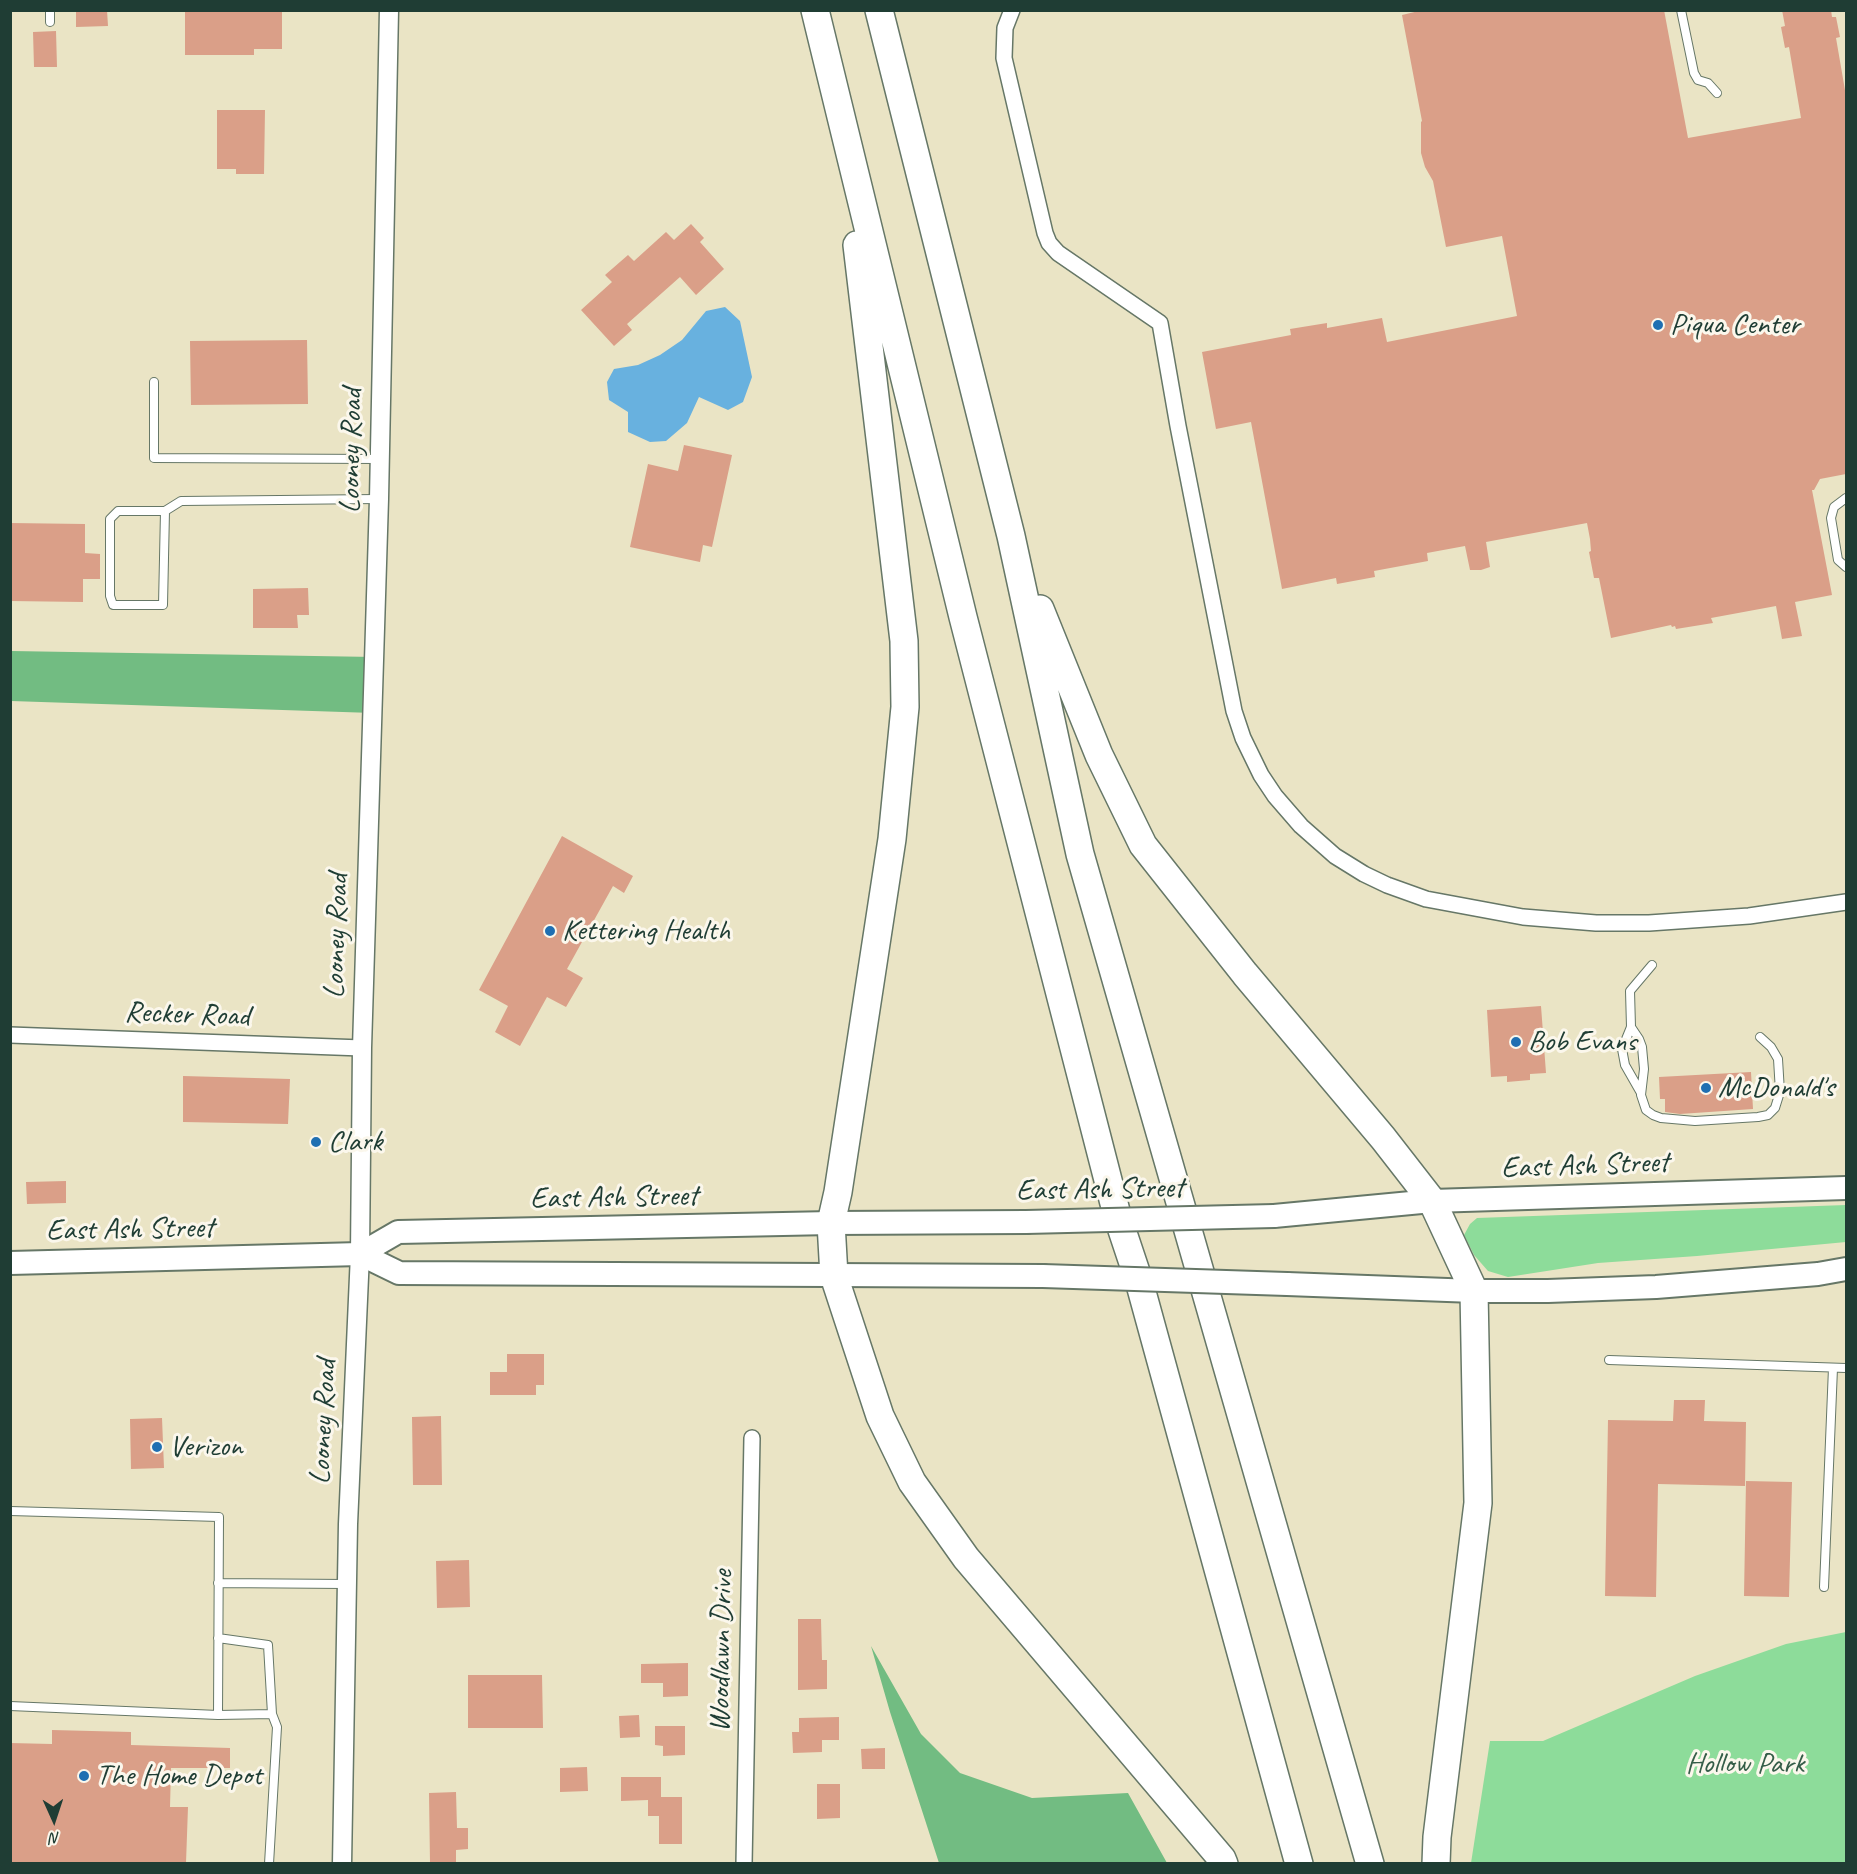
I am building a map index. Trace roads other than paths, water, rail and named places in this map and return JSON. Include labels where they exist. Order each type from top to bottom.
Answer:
[{"type":"highway","points":[[815,10],[963,617],[1117,1215],[1139,1281],[1299,1863]]},
{"type":"highway","points":[[879,10],[1011,536],[1080,854],[1370,1863]]},
{"type":"highway","points":[[843,126],[904,641],[905,707],[892,839],[838,1192],[831,1223],[834,1276],[880,1416],[912,1482],[966,1558],[1224,1863]]},
{"type":"highway","points":[[1011,536],[1099,755],[1143,845],[1245,974],[1383,1138],[1432,1201],[1474,1291],[1478,1503],[1437,1836],[1436,1863]]},
{"type":"main road","name":"East Ash Street","points":[[360,1254],[398,1232],[1274,1216],[1432,1201],[1846,1188]]},
{"type":"main road","name":"East Ash Street","points":[[10,1263],[360,1254],[399,1273],[1043,1276],[1474,1291],[1656,1287],[1818,1274],[1846,1269]]},
{"type":"street","name":"Looney Road","points":[[342,1863],[348,1524],[360,1254],[362,1048],[380,499],[389,10]]},
{"type":"street","points":[[1012,10],[1005,28],[1004,58],[1045,233],[1049,243],[1058,253],[1160,323],[1234,711],[1243,738],[1261,775],[1275,796],[1301,826],[1335,856],[1354,869],[1387,885],[1441,902],[1523,917],[1596,923],[1649,923],[1749,916],[1845,903]]},
{"type":"street","name":"Recker Road","points":[[10,1035],[362,1048]]},
{"type":"street","name":"Woodlawn Drive","points":[[744,1863],[752,1438]]},
{"type":"lane","points":[[50,10],[50,22]]},
{"type":"lane","points":[[1681,10],[1694,73],[1698,80],[1708,83],[1717,93]]},
{"type":"lane","points":[[154,382],[154,458],[380,459]]},
{"type":"lane","points":[[1846,498],[1834,507],[1831,518],[1838,560],[1846,567]]},
{"type":"lane","points":[[165,511],[163,605],[113,605],[110,596],[110,519],[118,511],[165,511],[181,501],[380,499]]},
{"type":"lane","points":[[1652,965],[1630,991],[1631,1027],[1623,1044],[1623,1060],[1646,1110],[1661,1118],[1695,1121],[1758,1117],[1768,1114],[1775,1108],[1779,1098],[1778,1063],[1774,1051],[1760,1037]]},
{"type":"lane","points":[[1631,1027],[1642,1047],[1644,1069],[1641,1095]]},
{"type":"lane","points":[[1609,1360],[1846,1368]]},
{"type":"lane","points":[[1824,1587],[1833,1368]]},
{"type":"lane","points":[[10,1512],[219,1517],[218,1715]]},
{"type":"lane","points":[[218,1583],[347,1584]]},
{"type":"lane","points":[[218,1638],[268,1645],[272,1714],[277,1727],[269,1863]]},
{"type":"lane","points":[[10,1707],[218,1715],[272,1714]]},
{"type":"water","points":[[725,307],[740,321],[752,377],[743,402],[728,410],[699,397],[687,423],[666,441],[650,442],[628,432],[628,412],[609,400],[607,382],[614,369],[638,365],[660,355],[682,340],[706,311]]},
{"type":"place","name":"Piqua Center","points":[[1658,325]]},
{"type":"place","name":"Kettering Health","points":[[550,931]]},
{"type":"place","name":"Bob Evans","points":[[1516,1042]]},
{"type":"place","name":"McDonald's","points":[[1706,1088]]},
{"type":"place","name":"Clark","points":[[316,1142]]},
{"type":"place","name":"Verizon","points":[[157,1447]]},
{"type":"place","name":"The Home Depot","points":[[84,1776]]},
{"type":"park label","name":"Hollow Park","points":[[1745,1764]]}]
